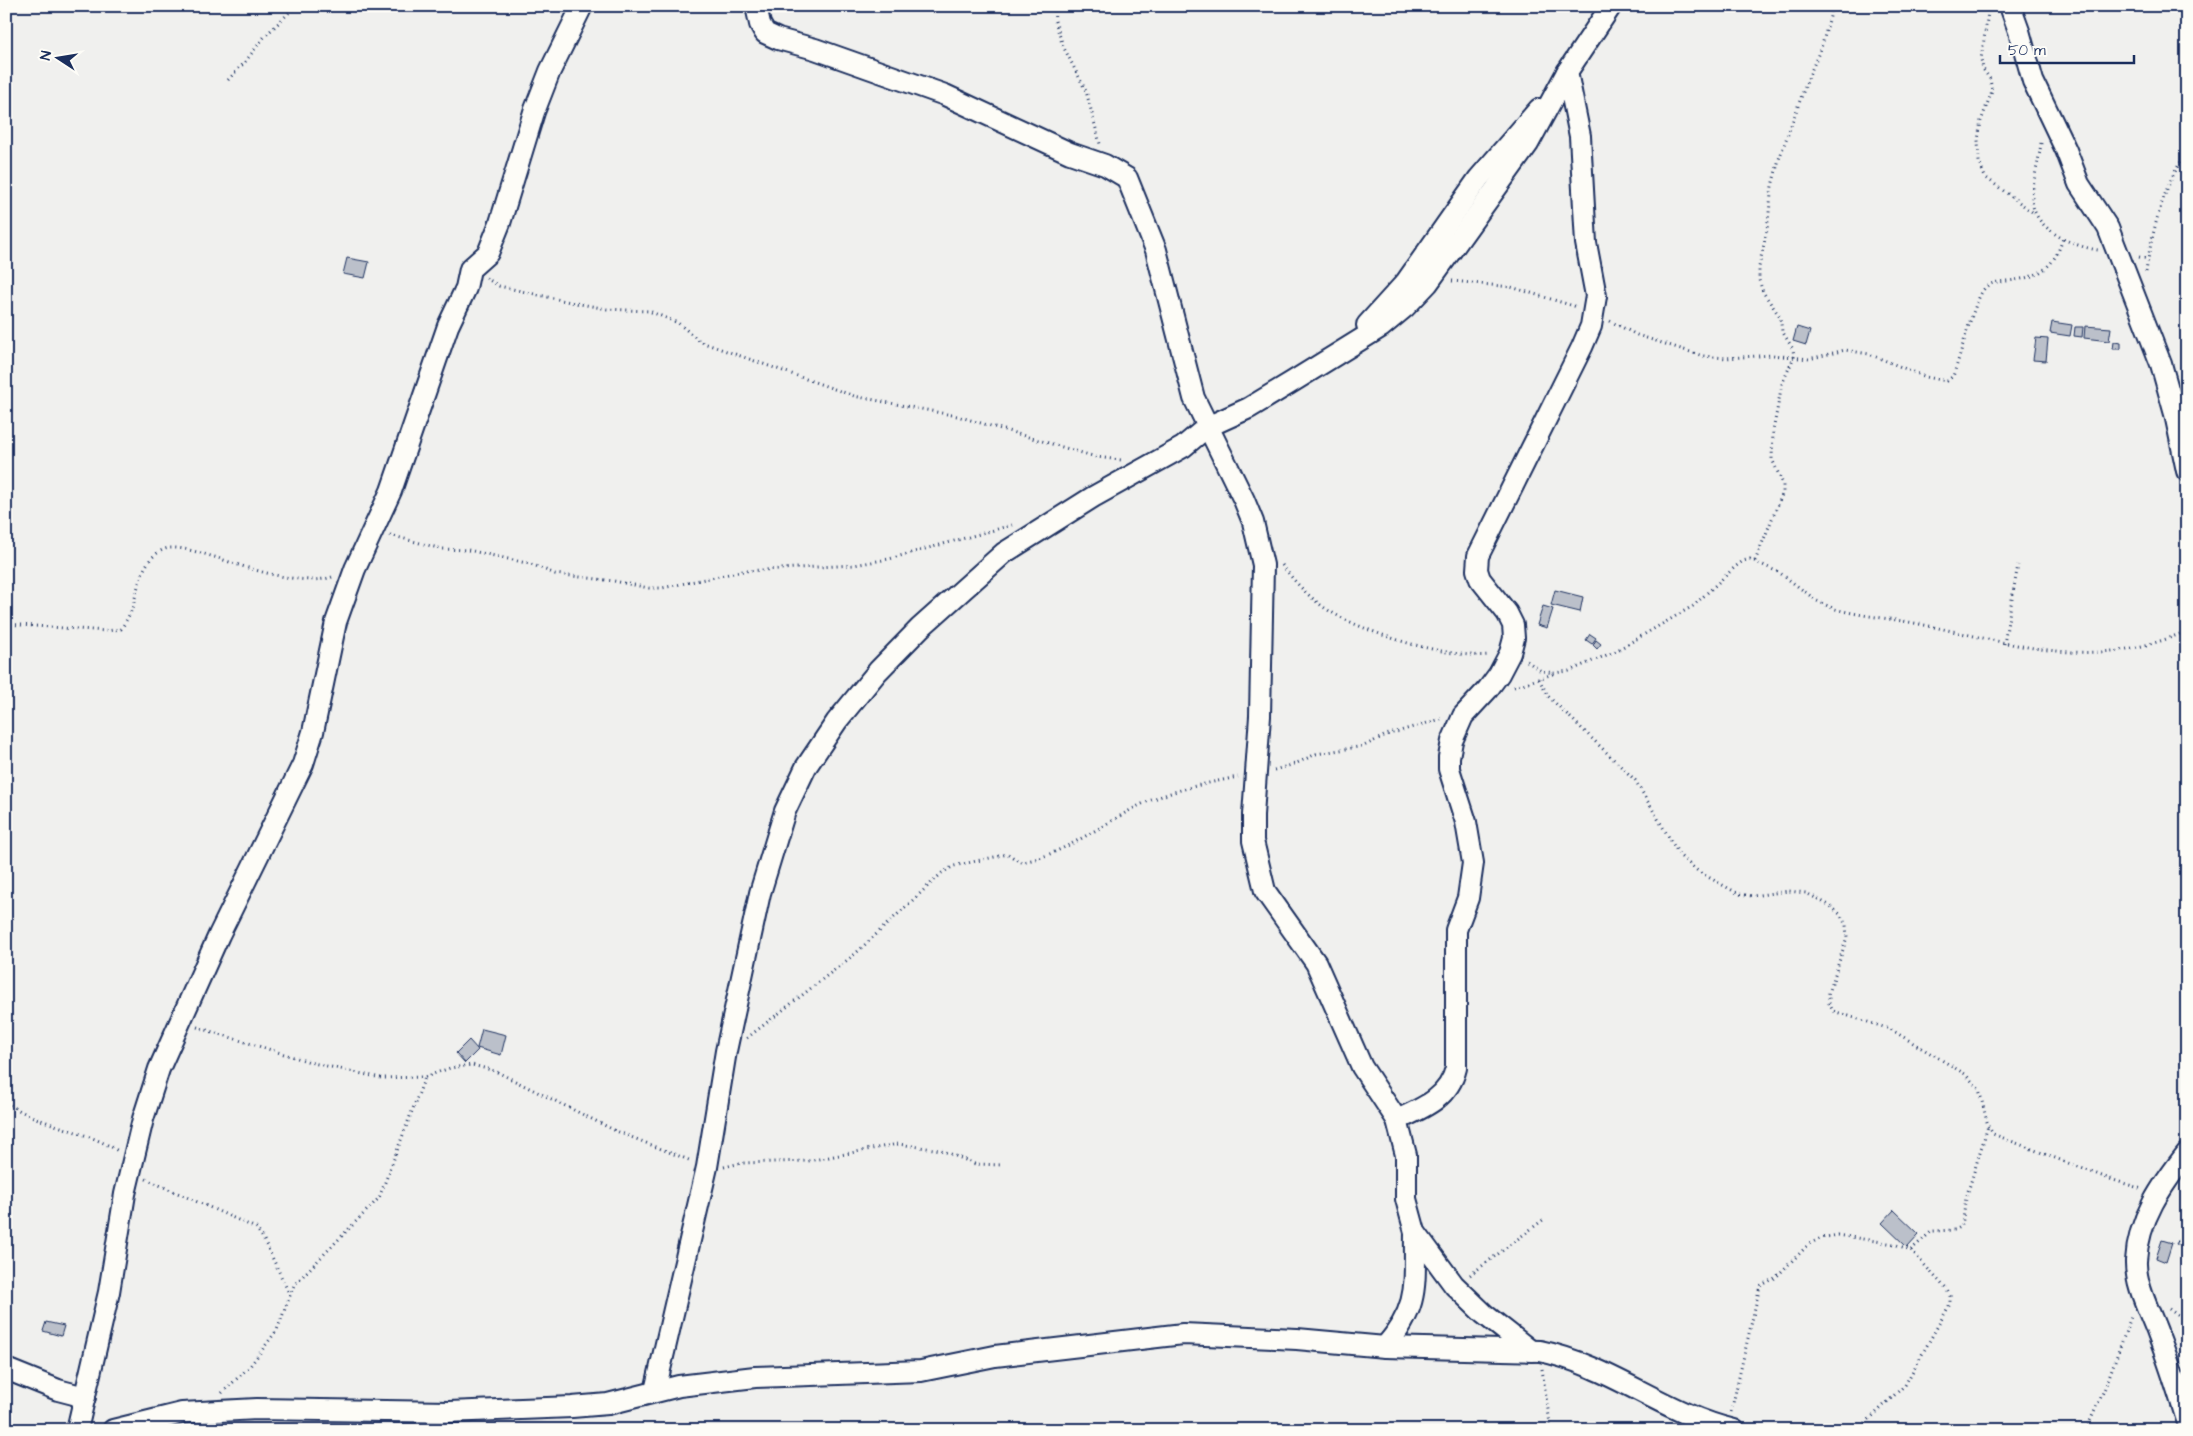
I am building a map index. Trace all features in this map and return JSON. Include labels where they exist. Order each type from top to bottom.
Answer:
[{"type":"street","points":[[77,1430],[109,1292],[117,1237],[131,1167],[159,1070],[219,935],[303,764],[313,732],[336,622],[354,569],[391,491],[448,326],[466,288],[470,269],[488,253],[500,224],[534,112],[550,70],[582,6]]},
{"type":"street","points":[[756,6],[760,24],[766,33],[778,39],[815,48],[945,95],[1070,153],[1113,168],[1127,178],[1150,232],[1194,398],[1233,476],[1250,515],[1263,565],[1257,774],[1253,841],[1265,891],[1316,963],[1362,1067],[1397,1120],[1406,1155],[1406,1199],[1415,1232],[1415,1295],[1400,1330],[1385,1347]]},
{"type":"street","points":[[1352,344],[1406,282],[1479,178],[1536,113],[1567,72],[1611,6]]},
{"type":"street","points":[[2010,6],[2033,81],[2063,142],[2079,184],[2108,228],[2168,388],[2187,471]]},
{"type":"street","points":[[655,1391],[707,1167],[726,1051],[760,893],[785,811],[806,767],[837,721],[878,671],[920,628],[1004,554],[1093,496],[1183,447],[1207,427],[1249,408],[1381,327],[1428,283],[1528,144],[1567,72]]},
{"type":"street","points":[[1397,1120],[1438,1098],[1453,1080],[1457,1035],[1456,930],[1468,898],[1473,863],[1466,822],[1450,770],[1449,757],[1452,741],[1463,716],[1488,689],[1512,646],[1513,625],[1507,613],[1480,579],[1477,570],[1478,556],[1582,347],[1595,311],[1596,296],[1586,236],[1580,136],[1567,72]]},
{"type":"street","points":[[2187,1153],[2157,1192],[2139,1241],[2136,1264],[2143,1295],[2176,1384],[2187,1420]]},
{"type":"street","points":[[1415,1232],[1454,1285],[1484,1314],[1536,1351]]},
{"type":"street","points":[[113,1430],[182,1413],[257,1408],[449,1412],[608,1404],[655,1391],[755,1376],[921,1370],[995,1356],[1183,1334],[1278,1338],[1385,1347],[1536,1351],[1564,1356],[1590,1366],[1680,1412],[1729,1429]]},
{"type":"street","points":[[6,1369],[58,1390],[85,1397]]},
{"type":"path","points":[[228,80],[265,36],[296,6]]},
{"type":"path","points":[[1054,6],[1063,46],[1086,91],[1103,154],[1113,168]]},
{"type":"path","points":[[1755,561],[1783,492],[1784,484],[1772,460],[1773,431],[1782,384],[1794,357],[1793,349],[1782,331],[1780,317],[1763,292],[1759,267],[1767,230],[1772,186],[1779,159],[1807,81],[1826,36],[1833,6]]},
{"type":"path","points":[[1989,6],[1980,59],[1983,69],[1990,79],[1992,91],[1981,121],[1978,140],[1979,162],[1985,177],[2035,214],[2045,226],[2063,238],[2095,249],[2116,252]]},
{"type":"path","points":[[2035,214],[2032,199],[2041,139]]},
{"type":"path","points":[[2145,278],[2148,259],[2169,184],[2180,162],[2187,154]]},
{"type":"path","points":[[1428,283],[1469,281],[1511,287],[1565,305],[1595,311],[1637,336],[1703,356],[1726,358],[1773,355],[1809,359],[1822,357],[1834,351],[1845,350],[1868,354],[1926,377],[1947,381],[1953,376],[1974,310],[1985,287],[1995,282],[2037,275],[2047,268],[2058,255],[2063,238]]},
{"type":"path","points":[[470,269],[499,286],[507,288],[608,309],[636,309],[667,317],[702,342],[854,396],[957,416],[1096,457],[1151,465]]},
{"type":"path","points":[[373,529],[442,549],[468,550],[531,564],[555,574],[614,581],[648,588],[677,586],[701,578],[743,571],[854,565],[889,559],[1020,523]]},
{"type":"path","points":[[6,624],[107,631],[121,629],[131,612],[143,572],[158,552],[170,548],[198,552],[236,564],[313,582],[354,569]]},
{"type":"path","points":[[1488,689],[1509,688],[1554,673],[1569,671],[1595,661],[1672,620],[1712,590],[1743,561],[1755,561],[1780,573],[1817,601],[1835,609],[1858,615],[1914,623],[2004,644],[2058,653],[2091,654],[2119,652],[2146,646],[2187,631]]},
{"type":"path","points":[[1281,563],[1309,596],[1324,608],[1375,631],[1429,649],[1482,656],[1512,646],[1527,661],[1541,671],[1554,673]]},
{"type":"path","points":[[2004,644],[2018,564]]},
{"type":"path","points":[[1538,679],[1541,688],[1548,696],[1635,780],[1680,856],[1699,872],[1739,894],[1752,896],[1790,891],[1806,893],[1840,914],[1846,925],[1847,937],[1829,993],[1829,1003],[1833,1011],[1896,1032],[1965,1074],[1979,1088],[1988,1126],[1993,1134],[1998,1137],[2134,1187],[2157,1192]]},
{"type":"path","points":[[726,1051],[759,1030],[831,974],[902,911],[933,880],[954,866],[1008,854],[1020,862],[1034,860],[1052,853],[1138,806],[1172,791],[1188,786],[1257,774],[1295,764],[1316,754],[1364,746],[1386,735],[1444,718]]},
{"type":"path","points":[[181,1022],[313,1063],[381,1078],[425,1077],[450,1068],[472,1066],[495,1071],[616,1131],[707,1167],[808,1161],[898,1144],[941,1150],[975,1164],[1003,1165]]},
{"type":"path","points":[[219,1395],[238,1378],[277,1330],[284,1317],[290,1294],[301,1278],[319,1263],[334,1243],[352,1228],[379,1198],[425,1077]]},
{"type":"path","points":[[6,1102],[34,1116],[85,1134],[131,1167],[256,1228],[263,1238],[290,1294]]},
{"type":"path","points":[[1911,1250],[1932,1231],[1955,1230],[1962,1226],[1968,1189],[1988,1126]]},
{"type":"path","points":[[1454,1285],[1543,1220]]},
{"type":"path","points":[[1729,1429],[1760,1286],[1775,1278],[1809,1244],[1829,1236],[1894,1244],[1911,1250],[1947,1290],[1950,1304],[1905,1385],[1858,1430]]},
{"type":"path","points":[[2086,1430],[2138,1300],[2143,1295]]},
{"type":"path","points":[[1536,1351],[1551,1430]]},
{"type":"building","points":[[347,258],[369,262],[365,278],[343,274]]},
{"type":"building","points":[[2052,322],[2072,325],[2070,336],[2050,333]]},
{"type":"building","points":[[2085,326],[2111,328],[2109,341],[2084,338]]},
{"type":"building","points":[[1797,327],[1810,331],[1806,345],[1793,341]]},
{"type":"building","points":[[2075,327],[2083,327],[2082,337],[2074,336]]},
{"type":"building","points":[[2036,338],[2048,339],[2046,361],[2033,360]]},
{"type":"building","points":[[2114,342],[2121,343],[2121,349],[2113,349]]},
{"type":"building","points":[[1555,590],[1583,597],[1580,612],[1551,605]]},
{"type":"building","points":[[1543,606],[1553,609],[1547,628],[1537,625]]},
{"type":"building","points":[[1590,634],[1596,638],[1592,644],[1586,640]]},
{"type":"building","points":[[1596,640],[1601,644],[1597,649],[1593,645]]},
{"type":"building","points":[[482,1029],[506,1035],[501,1055],[477,1048]]},
{"type":"building","points":[[469,1040],[478,1050],[465,1063],[456,1053]]},
{"type":"building","points":[[1894,1210],[1919,1234],[1907,1247],[1882,1223]]},
{"type":"building","points":[[2187,1227],[2187,1250],[2176,1244]]},
{"type":"building","points":[[2162,1240],[2172,1243],[2166,1262],[2156,1258]]},
{"type":"building","points":[[46,1322],[64,1326],[61,1336],[43,1331]]}]
